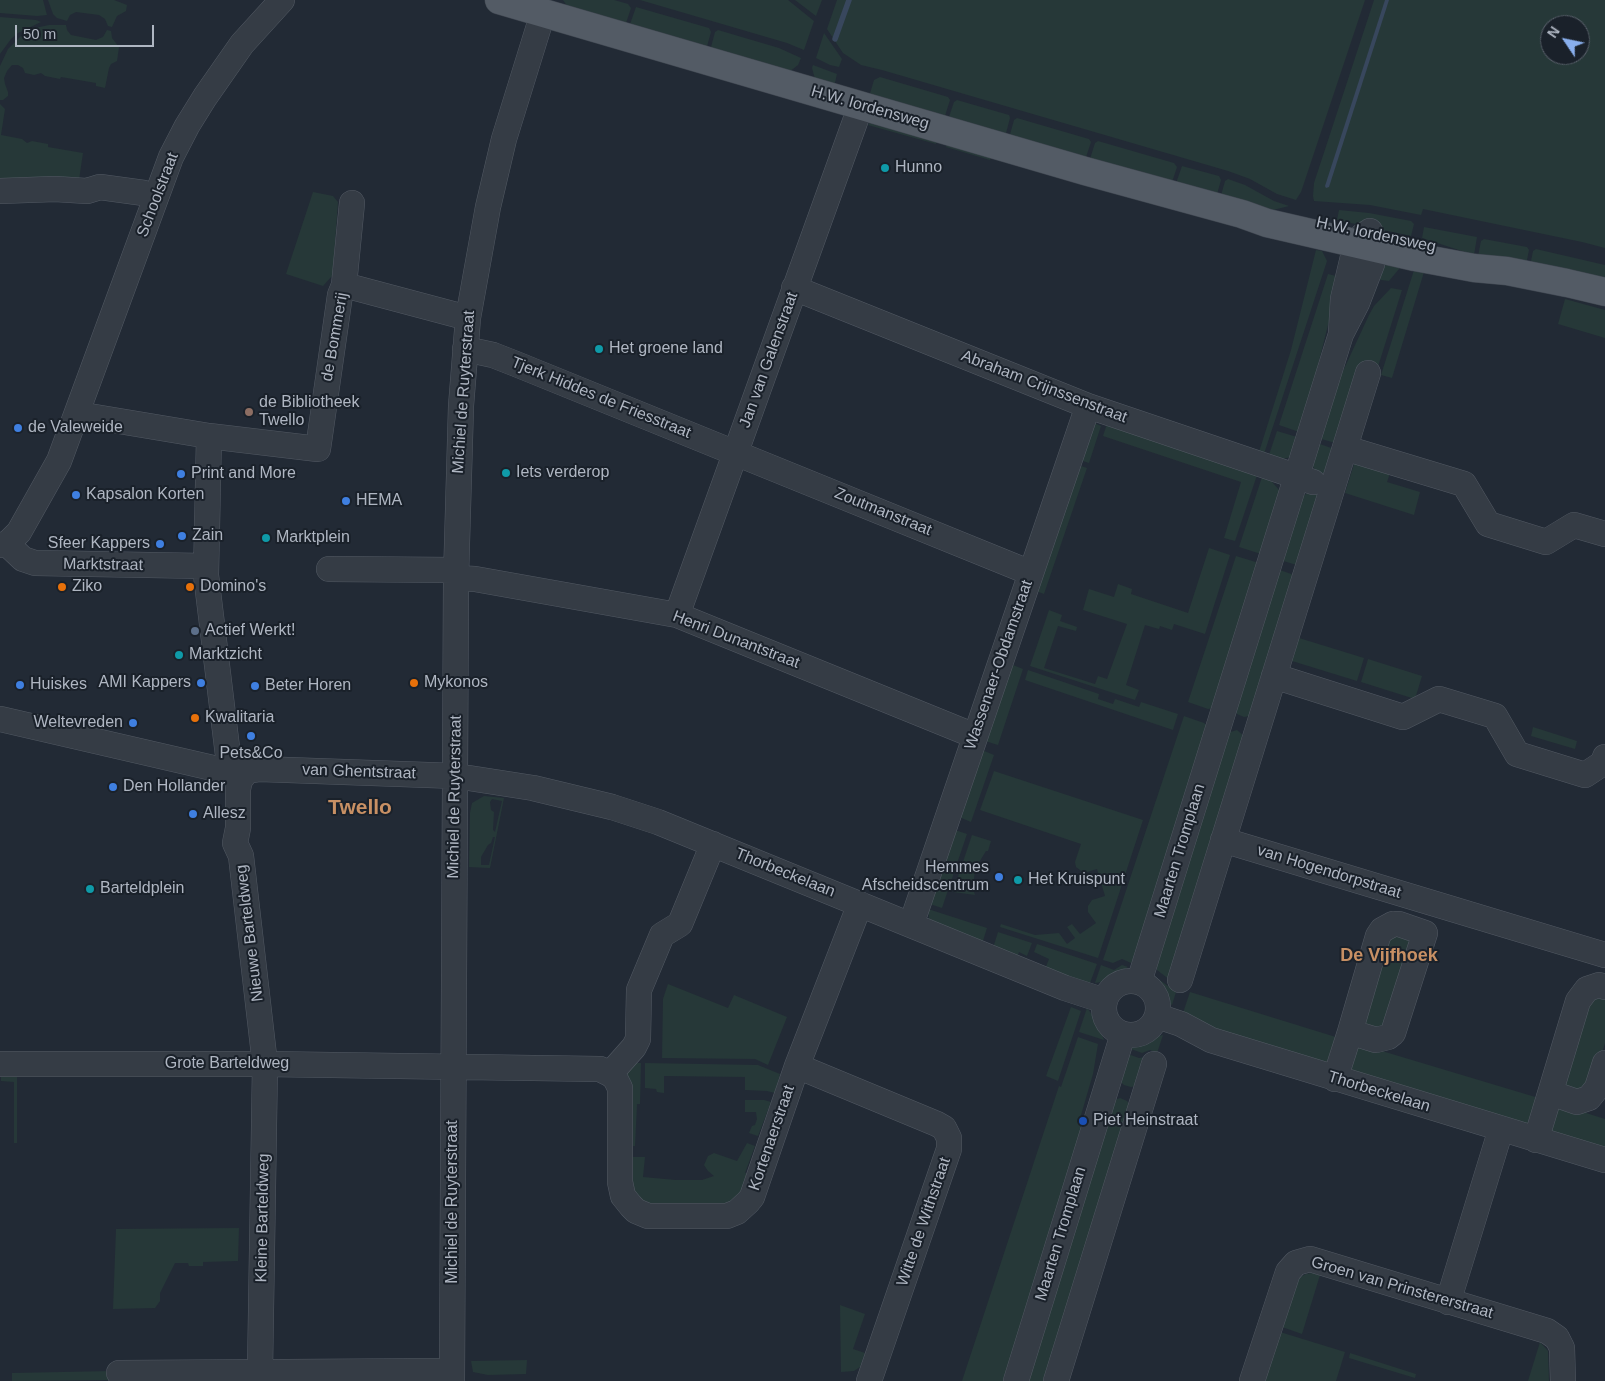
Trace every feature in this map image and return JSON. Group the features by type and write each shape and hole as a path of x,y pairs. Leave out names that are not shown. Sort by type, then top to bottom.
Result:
{"main road":[{"name":"H.W. Iordensweg","path":"499,0 1076,169 1242,214 1267,223 1368,241 1423,243 1507,271 1605,292"}],"street":[{"name":"Schoolstraat","path":"4,544 20,532 59,461 171,157 205,97 242,44 282,0"},
{"name":"Michiel de Ruyterstraat","path":"452,1376 456,574 458,454 465,349 468,318 481,241 495,175 504,139 543,13"},
{"name":"Jan van Galenstraat","path":"677,615 861,105"},
{"path":"0,192 55,189 88,190 100,187 144,193 156,197"},
{"name":"de Bommerij","path":"209,436 318,449 340,295 344,285 352,203"},
{"name":"Maarten Tromplaan","path":"1139,982 1341,334 1343,299 1368,241"},
{"name":"de Bommerij","path":"344,285 468,318"},
{"name":"Abraham Crijnssenstraat","path":"794,288 1088,406 1296,477"},
{"name":"Tjerk Hiddes de Friesstraat","path":"465,349 516,364 736,452"},
{"path":"1180,980 1368,373"},
{"name":"Wassenaer-Obdamstraat","path":"911,925 1088,406"},
{"path":"77,414 209,436 205,566 236,774"},
{"path":"1345,448 1464,484 1488,524 1546,542 1574,525 1605,534"},
{"name":"Zoutmanstraat","path":"736,452 1031,573"},
{"path":"1296,477 1332,488"},
{"name":"Marktstraat","path":"4,544 23,559 35,564 205,566"},
{"path":"328,569 456,574"},
{"name":"Henri Dunantstraat","path":"456,574 677,615 975,736"},
{"path":"1274,676 1404,717 1439,699 1495,716 1517,754 1584,775 1603,763 1605,757"},
{"name":"van Ghentstraat","path":"0,719 236,774 260,768 456,776"},
{"path":"1221,720 1257,730"},
{"name":"Nieuwe Barteldweg","path":"236,774 238,828 235,842 241,856 265,1064"},
{"name":"Thorbeckelaan","path":"456,776 517,785 591,801 636,814 1065,988 1104,1001"},
{"name":"van Hogendorpstraat","path":"1223,840 1605,955"},
{"path":"453,1066 594,1068 610,1074 634,1047 638,1039 638,990 662,935 680,924 713,844"},
{"name":"Kortenaerstraat","path":"610,1074 618,1083 621,1093 620,1182 627,1202 636,1211 648,1216 727,1216 737,1212 750,1200 797,1066 860,904"},
{"path":"1350,1032 1376,1040 1388,1037 1393,1033 1435,904"},
{"name":"van Hogendorpstraat","path":"1335,1079 1378,936 1387,926 1399,924 1425,933"},
{"path":"1139,982 1147,986 1152,992 1158,1008 1157,1016 1144,1032 1130,1036 1117,1032 1107,1022 1104,1015 1104,1001 1112,988 1118,984 1139,982"},
{"path":"1536,1140 1582,995 1593,986 1605,987"},
{"name":"Thorbeckelaan","path":"1157,1016 1180,1024 1211,1040 1605,1160"},
{"name":"Maarten Tromplaan","path":"1016,1381 1123,1034"},
{"path":"1550,1093 1577,1102 1589,1098 1597,1088 1605,1062"},
{"name":"Grote Barteldweg","path":"0,1064 453,1066"},
{"name":"Kleine Barteldweg","path":"260,1372 265,1064"},
{"path":"1056,1381 1154,1064"},
{"name":"Witte de Withstraat","path":"797,1066 937,1124 946,1131 949,1138 949,1148 869,1381"},
{"path":"1107,1087 1143,1099"},
{"path":"1448,1302 1501,1128"},
{"name":"Groen van Prinstererstraat","path":"1252,1381 1285,1279 1292,1267 1300,1261 1310,1259 1551,1333 1557,1338 1562,1348 1563,1381"},
{"path":"119,1373 201,1377 260,1372 320,1376 452,1376"}],"shaded area":[{"path":"0,0 43,0 47,15 0,13"},
{"path":"48,0 114,0 127,5 126,11 117,16 112,27 108,26 105,19 99,15 76,12 70,15 67,21 57,18 53,14"},
{"path":"563,0 614,0 628,4 631,8 625,26 568,7"},
{"path":"640,0 788,0 814,21 804,50 787,43"},
{"path":"795,0 822,0 816,16"},
{"path":"837,0 1365,0 1301,192 1296,200 1277,194 1250,179 1228,171 861,65 843,53 827,29"},
{"path":"1374,0 1605,0 1605,248 1423,209 1421,215 1370,205 1314,201 1314,183"},
{"path":"636,7 709,28 711,32 706,50 629,27"},
{"path":"0,17 41,22 18,33 0,54"},
{"path":"49,25 66,25 71,35 96,40 103,37 107,30 111,31 112,38 119,47 117,61 111,64 109,68 105,88 96,86 96,83 61,77 60,79 45,76 41,73 34,75 25,73 23,68 18,65 12,65 4,78 8,96 0,100 0,66 8,49 21,36 35,28"},
{"path":"718,30 779,48 801,58 798,65 789,72 710,51 715,32"},
{"path":"824,33 842,59 839,67 816,58"},
{"path":"813,65 837,74 834,87 815,79"},
{"path":"880,77 948,97 950,100 944,119 869,97 874,80"},
{"path":"957,100 1009,115 1010,118 1005,137 948,120 954,102"},
{"path":"0,104 5,109 1,135 22,139 27,143 32,141 48,144 48,147 83,153 79,180 0,179"},
{"path":"1017,118 1089,139 1091,142 1085,160 1009,138 1014,120"},
{"path":"871,122 937,139 936,144 868,125"},
{"path":"1098,141 1174,163 1177,167 1171,185 1089,162 1095,143"},
{"path":"948,142 992,154 990,160 946,147"},
{"path":"1182,166 1219,176 1221,180 1216,198 1175,186"},
{"path":"1228,179 1289,206 1273,210 1220,199 1225,181"},
{"path":"313,192 333,196 338,202 334,256 340,261 340,267 323,286 286,274"},
{"path":"1339,210 1369,213 1411,221 1414,224 1411,236 1337,220"},
{"path":"1424,227 1477,237 1474,255 1422,238"},
{"path":"1484,239 1527,247 1529,250 1526,265 1478,256 1481,241"},
{"path":"1536,249 1605,265 1605,283 1530,266 1533,251"},
{"path":"1316,250 1322,251 1327,261 1264,454 1259,452 1291,350"},
{"path":"1404,263 1389,281 1374,279 1387,264"},
{"path":"1414,270 1424,272 1392,378 1381,375"},
{"path":"1328,274 1340,277 1313,385 1299,432 1279,425"},
{"path":"1391,288 1402,290 1377,370 1339,444 1318,438 1337,384 1369,315 1374,306"},
{"path":"1565,299 1605,310 1605,338 1558,324"},
{"path":"1108,421 1258,472 1235,541 1224,538 1241,482 1103,436"},
{"path":"1092,422 1101,426 1089,463 1077,459"},
{"path":"1277,431 1297,437 1291,457 1270,462 1267,461"},
{"path":"1317,443 1337,450 1324,473 1317,473 1311,463"},
{"path":"1356,458 1391,470 1387,482 1420,492 1414,515 1345,493"},
{"path":"1075,464 1087,468 1044,594 1033,590"},
{"path":"1263,474 1280,491 1261,554 1239,547"},
{"path":"1311,491 1316,492 1318,498 1300,566 1280,560 1303,496"},
{"path":"1209,548 1230,555 1205,634 1174,624 1172,630 1160,626 1159,629 1145,625 1126,685 1139,690 1135,700 1030,666 1049,610 1062,615 1060,621 1077,627 1076,631 1058,626 1044,668 1095,684 1098,676 1107,679 1127,624 1083,610 1089,589 1114,597 1118,584 1132,589 1131,594 1188,613"},
{"path":"1236,556 1259,563 1213,708 1208,709 1188,702"},
{"path":"1277,569 1297,576 1250,716 1244,717 1237,714 1235,710"},
{"path":"1299,638 1364,658 1357,681 1292,661"},
{"path":"1368,659 1422,676 1415,699 1361,682"},
{"path":"1008,663 1023,669 998,745 985,741"},
{"path":"1028,670 1099,694 1098,699 1113,704 1115,699 1139,707 1141,702 1178,714 1173,730 1025,680"},
{"path":"1184,716 1208,726 1136,956 1131,963 1122,959 1113,963 1103,960"},
{"path":"1533,727 1577,741 1575,749 1531,736"},
{"path":"1237,730 1244,736 1170,980 1157,970 1157,962 1227,733"},
{"path":"982,750 994,755 971,822 959,817"},
{"path":"994,771 1143,820 1098,958 1000,927 1001,924 1035,935 1059,933 1067,944 1075,938 1067,927 1072,924 1080,934 1096,923 1088,912 1088,906 1092,900 1105,896 1097,869 1084,873 1076,867 1075,862 1081,844 980,810"},
{"path":"484,796 504,798 490,868 469,867 470,813 472,803","holes":["492,799 502,801 495,832 493,830 494,812 491,810 490,802","493,837 495,837 489,865 481,865 481,857"]},
{"path":"955,830 967,834 942,908 927,903"},
{"path":"972,835 991,841 988,851 986,851 975,869 973,889 975,895 953,892"},
{"path":"928,909 987,928 982,944 929,919"},
{"path":"998,932 1032,943 1027,956 1019,952 1017,958 993,948"},
{"path":"1390,935 1407,938 1410,944 1386,1026 1374,1031 1363,1023"},
{"path":"1037,944 1097,964 1090,983 1045,969 1049,959 1034,952"},
{"path":"1101,965 1114,970 1122,965 1128,967 1108,981 1095,983"},
{"path":"1157,978 1168,986 1177,989 1172,1005 1163,996"},
{"path":"668,984 728,1008 734,995 787,1017 768,1065 755,1059 662,1058 663,999"},
{"path":"1190,992 1339,1038 1333,1059 1325,1065 1216,1031 1183,1013"},
{"path":"1605,996 1605,1043 1594,1080 1583,1091 1566,1086 1564,1080 1590,999"},
{"path":"1071,1007 1081,1011 1058,1081 1046,1076"},
{"path":"1087,1008 1097,1021 1104,1040 1079,1032"},
{"path":"1163,1035 1157,1053 1150,1050 1142,1053 1131,1049 1149,1039"},
{"path":"1078,1037 1098,1044 1093,1074 1079,1122 1084,1124 1005,1381 962,1381 1059,1086 1061,1087"},
{"path":"1362,1045 1542,1099 1529,1127 1351,1073 1350,1053"},
{"path":"1128,1054 1139,1058 1146,1057 1136,1086 1131,1087 1124,1085 1120,1081"},
{"path":"628,1063 641,1063 640,1104 637,1104 635,1146 632,1146 622,1069"},
{"path":"645,1063 758,1065 780,1074 775,1093 745,1090 745,1077 664,1076 664,1093 657,1092 656,1089 645,1088"},
{"path":"1,1072 17,1075 17,1143 14,1143 14,1082 1,1081"},
{"path":"1120,1098 1127,1101 1130,1105 1048,1381 1026,1381 1115,1100"},
{"path":"745,1100 771,1102 758,1136 749,1133 757,1119 756,1112 745,1112"},
{"path":"1564,1106 1605,1119 1605,1150 1551,1132 1555,1108"},
{"path":"747,1143 755,1146 745,1173 752,1176 733,1207 655,1209 636,1201 629,1159 632,1157 645,1157 643,1177 702,1180 714,1176 704,1165 708,1156 714,1153 737,1161"},
{"path":"239,1228 238,1261 203,1262 203,1266 175,1263 160,1293 160,1301 155,1308 113,1309 116,1229"},
{"path":"1306,1274 1320,1275 1302,1334 1282,1327 1295,1283"},
{"path":"840,1305 865,1314 853,1349 865,1353 860,1367 854,1371 841,1372"},
{"path":"1280,1332 1345,1352 1336,1381 1265,1381"},
{"path":"1540,1342 1548,1351 1549,1381 1528,1381"},
{"path":"1350,1353 1416,1374 1415,1378 1349,1358"},
{"path":"527,1360 526,1374 488,1375 473,1372 471,1361"},
{"path":"112,1371 112,1380 12,1381 12,1373"}],"water":[{"path":"1385,0 1389,0 1329,187 1326,188 1325,186"}],"waterway":[{"path":"835,39 849,0"}],"place":[{"name":"Hunno","path":"885,168"},
{"name":"Het groene land","path":"599,349"},
{"name":"de Bibliotheek Twello","path":"249,412"},
{"name":"de Valeweide","path":"18,428"},
{"name":"Iets verderop","path":"506,473"},
{"name":"Print and More","path":"181,474"},
{"name":"Kapsalon Korten","path":"76,495"},
{"name":"HEMA","path":"346,501"},
{"name":"Zain","path":"182,536"},
{"name":"Marktplein","path":"266,538"},
{"name":"Sfeer Kappers","path":"160,544"},
{"name":"Ziko","path":"62,587"},
{"name":"Domino's","path":"190,587"},
{"name":"Actief Werkt!","path":"195,631"},
{"name":"Marktzicht","path":"179,655"},
{"name":"AMI Kappers","path":"201,683"},
{"name":"Mykonos","path":"414,683"},
{"name":"Huiskes","path":"20,685"},
{"name":"Beter Horen","path":"255,686"},
{"name":"Kwalitaria","path":"195,718"},
{"name":"Weltevreden","path":"133,723"},
{"name":"Pets&Co","path":"251,736"},
{"name":"Den Hollander","path":"113,787"},
{"name":"Allesz","path":"193,814"},
{"name":"Hemmes Afscheidscentrum","path":"999,877"},
{"name":"Het Kruispunt","path":"1018,880"},
{"name":"Barteldplein","path":"90,889"},
{"name":"Piet Heinstraat","path":"1083,1121"}],"district":[{"name":"Twello","path":"360,808"},
{"name":"De Vijfhoek","path":"1389,956"}]}
